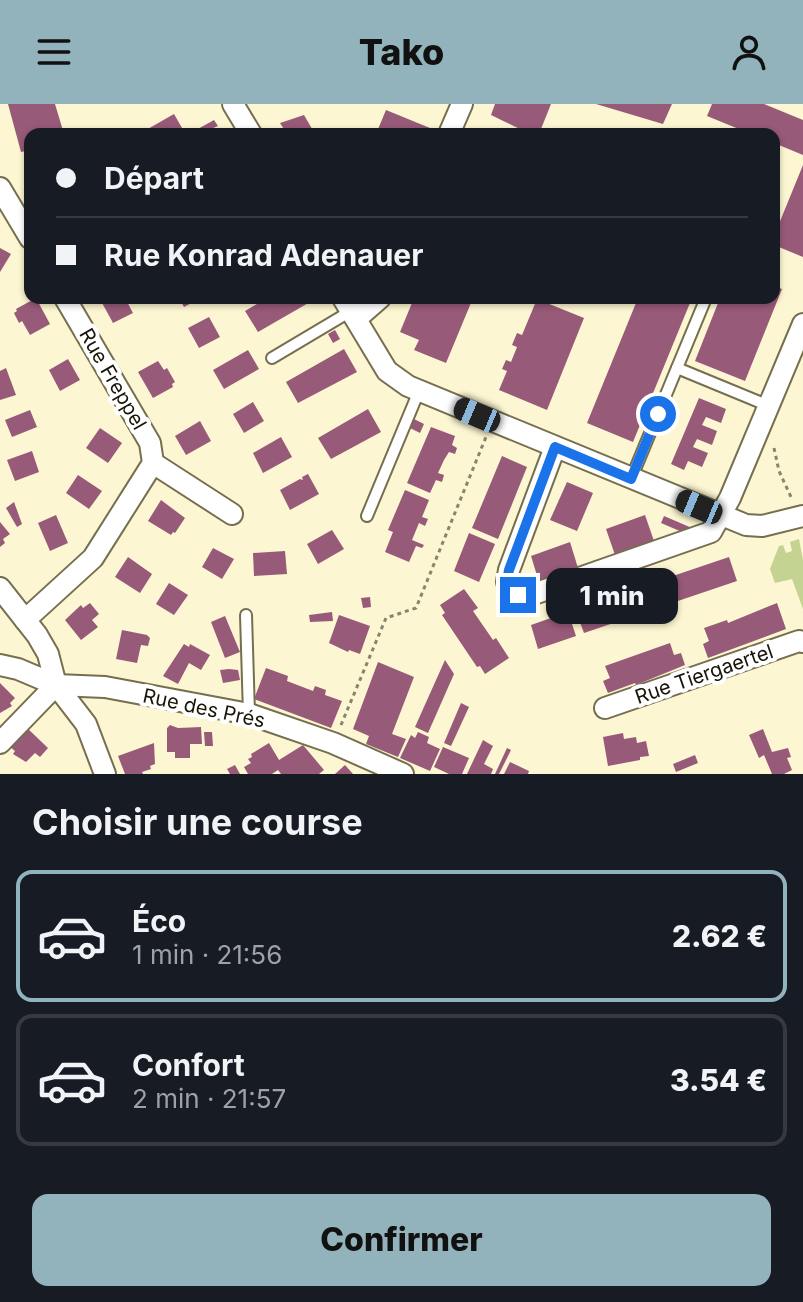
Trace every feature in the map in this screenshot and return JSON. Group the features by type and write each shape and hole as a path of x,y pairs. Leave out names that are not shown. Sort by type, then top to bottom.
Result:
{"street":[{"path":"233,104 247,128"},
{"path":"452,128 462,104"},
{"path":"0,188 24,228"},
{"name":"Rue Freppel","path":"69,304 150,443 153,463"},
{"path":"350,309 387,371 419,391 746,525 762,526 801,517"},
{"path":"555,447 509,570 507,582 518,595 528,596 711,532 721,516 803,324"},
{"path":"25,620 93,558 153,463 232,514"},
{"path":"0,588 48,654 56,685 86,724 105,774"},
{"name":"Rue Tiergaertel","path":"605,708 803,642"},
{"name":"Rue des Prés","path":"0,665 56,685 105,687 249,714 333,743 403,774"},
{"path":"0,743 56,685"}],"lane":[{"path":"631,479 704,304"},
{"path":"272,358 350,309"},
{"path":"677,368 769,406"},
{"path":"367,516 419,391"},
{"path":"246,615 249,714"}],"path":[{"path":"333,743 386,618 416,608 492,421"},
{"path":"756,436 773,444 779,471 801,517"}],"green space":[{"path":"799,539 803,560 803,609 792,579 775,583 770,569 779,546 783,545 786,553 792,551 790,542"}],"building":[{"path":"8,104 55,104 62,128 24,128 24,151 21,152"},
{"path":"495,104 551,104 541,128 518,128 491,115"},
{"path":"596,104 672,104 663,124"},
{"path":"712,104 764,104 803,120 803,155 780,145 780,128 736,128 707,116"},
{"path":"386,110 430,128 378,128"},
{"path":"174,114 182,128 150,128"},
{"path":"304,115 312,128 283,128 280,123"},
{"path":"214,120 218,126 213,128 200,128"},
{"path":"803,165 803,257 780,247 780,221"},
{"path":"0,248 11,254 0,272"},
{"path":"25,304 39,304 50,324 30,335 22,321 19,323 14,313"},
{"path":"103,304 128,304 133,313 113,323"},
{"path":"257,304 307,304 258,332 245,311"},
{"path":"412,304 471,304 446,363 414,350 419,340 400,332"},
{"path":"535,304 549,304 584,318 547,410 499,390 507,371 502,369 506,360 511,362 517,347 512,345 517,333 522,335"},
{"path":"636,304 690,304 633,442 587,423"},
{"path":"718,304 776,304 745,381 695,361"},
{"path":"209,317 220,337 199,348 188,328"},
{"path":"335,330 340,339 333,343 328,334"},
{"path":"344,349 357,372 298,403 286,382"},
{"path":"248,350 259,369 224,389 213,370"},
{"path":"68,359 80,380 60,391 49,370"},
{"path":"158,361 164,370 167,368 175,382 173,387 153,398 138,372"},
{"path":"6,368 16,395 0,400 0,371"},
{"path":"699,398 726,409 721,423 706,417 702,425 717,431 712,445 697,439 693,447 708,453 702,467 688,461 684,470 671,464"},
{"path":"253,402 264,421 244,433 233,414"},
{"path":"368,409 381,432 331,459 318,438"},
{"path":"30,410 37,427 12,437 5,420"},
{"path":"414,419 424,424 420,433 410,428"},
{"path":"200,421 211,441 186,455 175,436"},
{"path":"431,427 455,436 452,445 457,448 455,454 449,452 444,460 438,473 444,475 442,482 436,480 430,493 407,483"},
{"path":"100,428 122,443 108,463 86,448"},
{"path":"281,437 292,457 263,473 253,453"},
{"path":"32,451 39,472 15,481 7,460"},
{"path":"502,456 527,467 498,539 472,528"},
{"path":"308,474 319,494 290,510 280,490 303,480 302,477"},
{"path":"78,475 102,491 89,509 66,493"},
{"path":"567,482 593,493 577,531 550,520"},
{"path":"405,490 429,500 422,517 428,519 425,526 419,523 412,540 424,545 422,548 416,546 409,562 385,552 393,532 388,530"},
{"path":"161,500 185,518 171,535 148,521"},
{"path":"14,502 22,524 17,527 6,508"},
{"path":"56,515 68,543 50,551 38,523"},
{"path":"645,515 654,541 615,555 606,529"},
{"path":"664,516 692,528 689,535 661,523"},
{"path":"0,522 10,534 3,539 5,543 0,547"},
{"path":"332,530 344,549 318,564 307,544"},
{"path":"469,533 495,544 479,582 454,571"},
{"path":"570,542 578,568 539,582 531,556"},
{"path":"213,548 234,559 222,579 202,567"},
{"path":"285,551 287,574 254,576 253,553"},
{"path":"128,557 152,574 140,593 115,577"},
{"path":"729,557 737,581 666,605 658,581"},
{"path":"169,583 188,595 174,615 156,604"},
{"path":"647,585 655,609 584,633 575,609"},
{"path":"464,589 478,608 473,611 509,658 485,674 442,615 445,613 440,605"},
{"path":"370,597 371,607 363,608 361,598"},
{"path":"90,603 99,614 92,620 98,627 81,640 65,620 81,605 83,608"},
{"path":"777,603 786,629 708,658 703,644 709,641 704,628 727,620 728,623"},
{"path":"332,612 333,621 310,622 309,615"},
{"path":"568,612 576,636 538,649 531,625"},
{"path":"339,615 370,626 360,654 329,643"},
{"path":"225,616 240,652 225,658 211,622"},
{"path":"122,630 150,638 148,646 141,645 137,663 116,659"},
{"path":"670,643 674,655 681,653 685,665 608,693 603,681 610,678 605,666"},
{"path":"184,644 210,655 201,670 189,663 178,684 163,676"},
{"path":"445,660 454,674 428,733 415,727"},
{"path":"378,662 414,677 392,734 406,739 398,757 366,744 369,736 353,729"},
{"path":"266,668 288,676 287,681 313,691 315,686 326,690 325,695 342,701 331,728 254,699"},
{"path":"220,670 238,670 240,680 223,683"},
{"path":"0,683 15,698 10,703 12,706 0,713"},
{"path":"461,703 469,707 451,746 444,743"},
{"path":"170,725 178,728 201,727 202,744 190,744 190,758 175,758 175,752 167,752 167,728"},
{"path":"26,727 48,748 40,757 35,753 26,762 13,754 15,751 9,746"},
{"path":"763,729 772,752 788,748 791,757 787,758 792,770 772,774 764,755 759,758 749,735"},
{"path":"204,732 212,732 213,746 205,746"},
{"path":"418,732 429,737 427,743 440,749 430,771 400,758 411,735 415,738"},
{"path":"623,733 624,739 636,737 637,743 646,741 649,756 608,766 603,737"},
{"path":"483,740 493,746 484,764 493,769 491,774 467,774"},
{"path":"154,743 155,764 150,766 151,769 143,774 125,774 118,756"},
{"path":"269,743 279,760 303,745 324,770 319,774 281,774 278,770 272,774 248,774 244,767 251,763 248,759 252,757 251,754"},
{"path":"443,747 469,758 462,774 449,774 434,767"},
{"path":"507,748 511,750 499,774 495,774"},
{"path":"695,755 698,763 676,772 673,764"},
{"path":"510,762 529,771 528,774 504,774"},
{"path":"235,765 240,774 230,774 227,769"},
{"path":"345,765 353,774 335,774"}],"route":[{"path":"518,595 507,582 509,570 555,447 631,479 658,414"}]}
